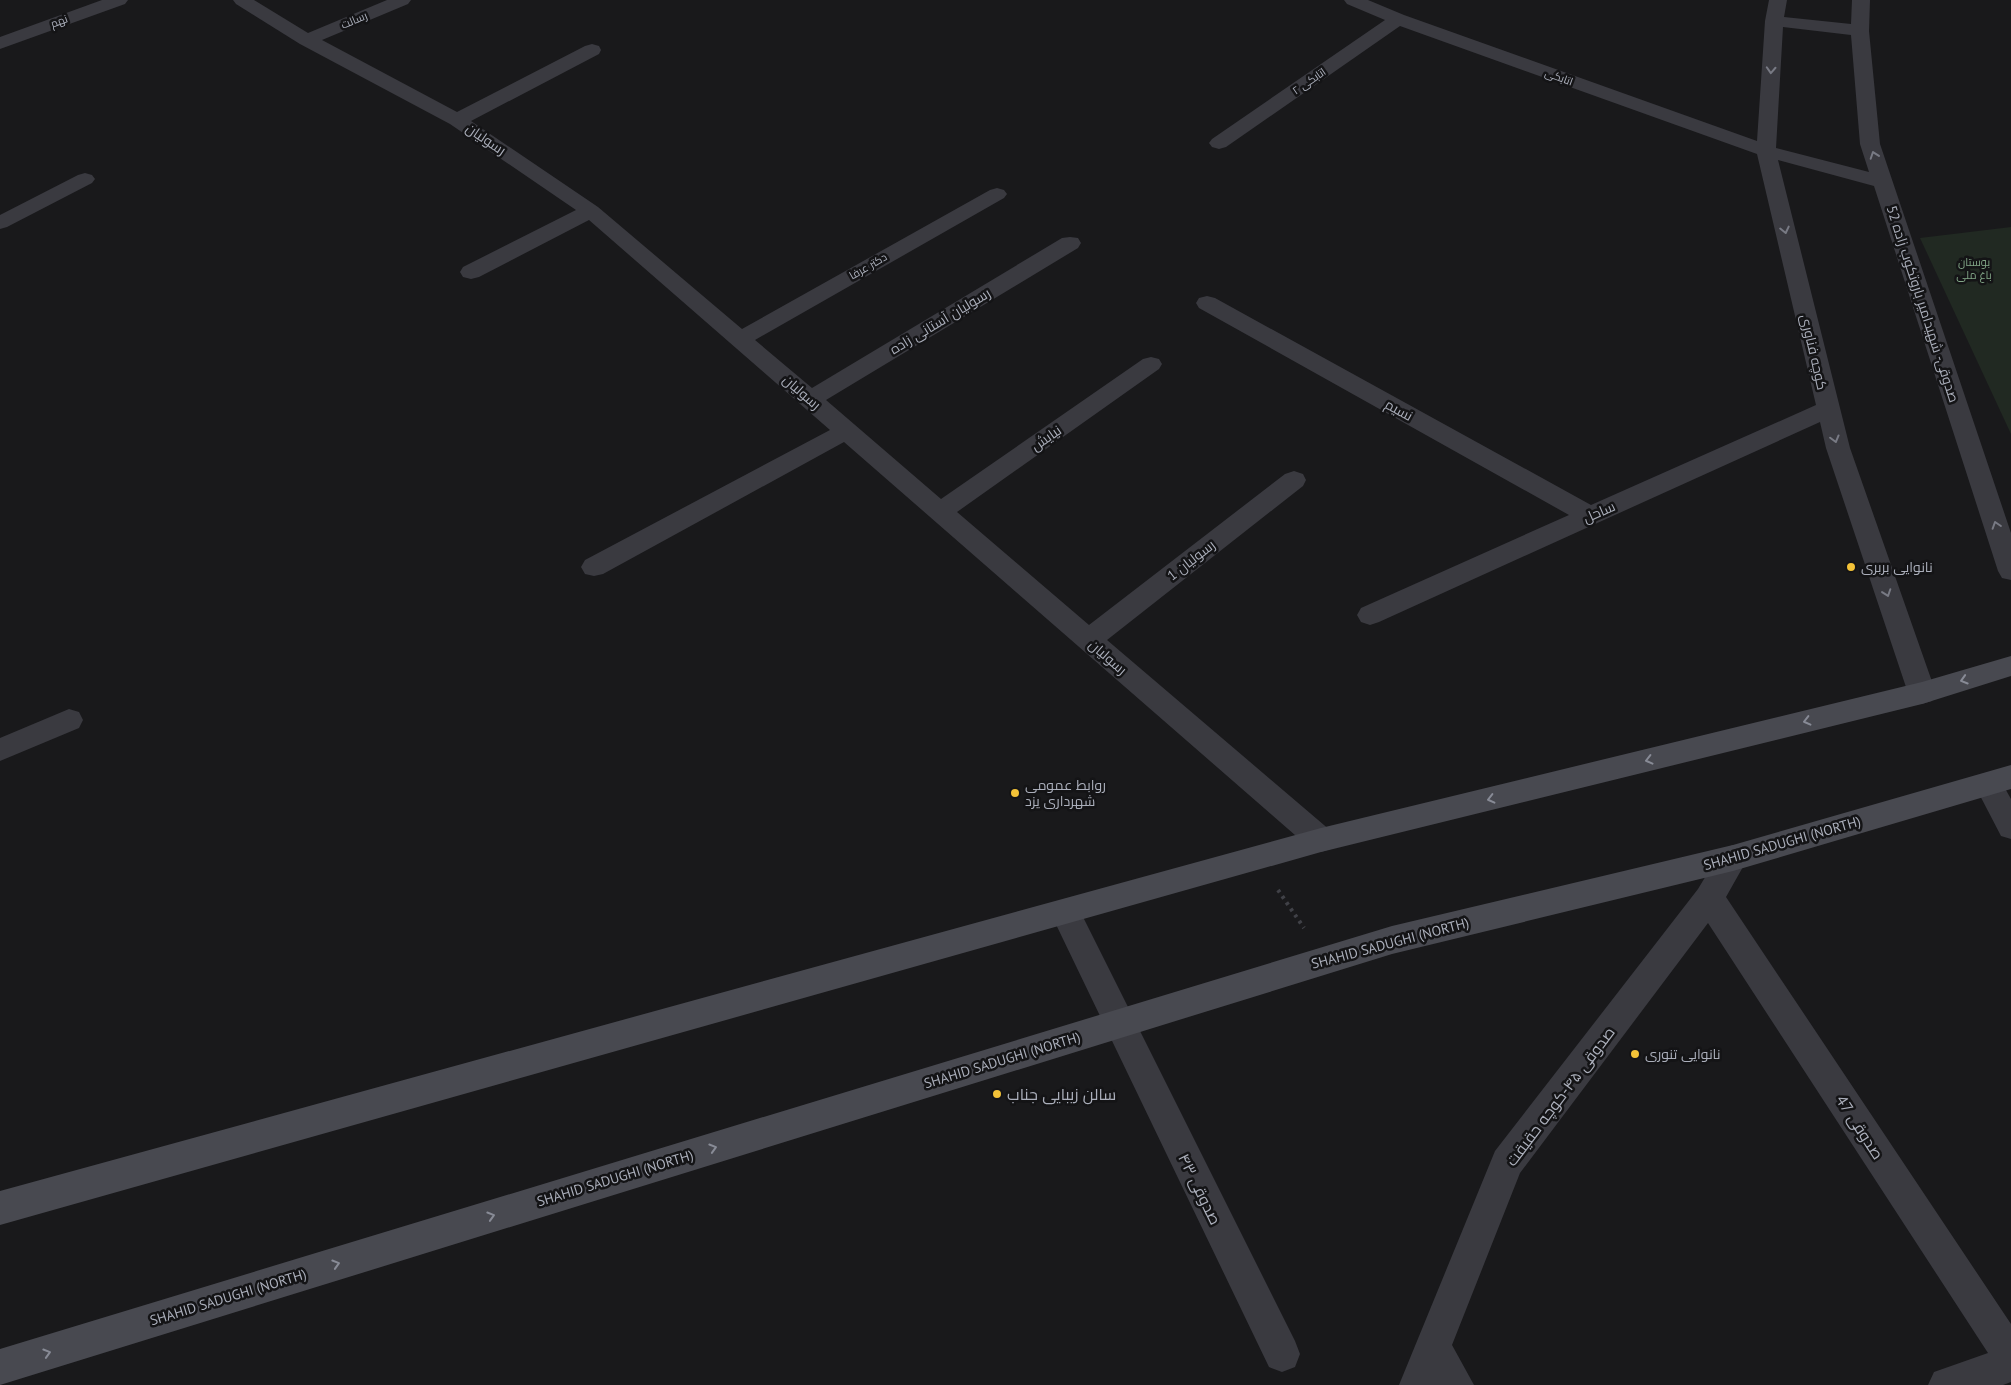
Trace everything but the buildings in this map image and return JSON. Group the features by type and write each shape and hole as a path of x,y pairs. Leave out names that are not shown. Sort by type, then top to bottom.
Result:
{"main road":[{"path":"0,1208 1321,840 1922,693 2011,666"},
{"name":"SHAHID SADUGHI (NORTH)","path":"0,1367 1392,940 1733,858 1999,781"}],"street":[{"name":"نهم","path":"0,43 118,0"},
{"name":"رسولیان","path":"242,0 307,40 457,120 591,211 1321,840"},
{"name":"رسالت","path":"307,40 402,0"},
{"name":"اتابکی","path":"1353,0 1398,19 1766,152 1883,182"},
{"name":"52 صدوقی- شهیدامیر باروتکوب زاده","path":"1861,0 1860,31 1870,144 2011,572"},
{"path":"1776,11 1860,31"},
{"name":"کوچه فناوری","path":"1776,11 1766,152 1838,448 1922,693"},
{"name":"اتابکی ۲","path":"1219,143 1398,19"},
{"path":"457,120 592,50"},
{"path":"0,223 85,179"},
{"name":"دکتر عرفا","path":"740,339 997,194"},
{"path":"471,272 591,211"},
{"name":"رسولیان آستانی زاده","path":"811,399 1070,243"},
{"name":"نسیم","path":"1207,303 1591,516"},
{"name":"نیایش","path":"940,512 1151,364"},
{"name":"ساحل","path":"1370,615 1827,409"},
{"path":"594,567 846,430"},
{"name":"رسولیان 1","path":"1088,640 1294,480"},
{"path":"0,750 69,720"},
{"path":"1999,781 2011,828"},
{"name":"صدوقی ۴۵-کوچه حقیقت","path":"1418,1385 1507,1163 1709,898 1733,858"},
{"name":"صدوقی 47","path":"1709,898 2011,1356"},
{"name":"صدوقی ۴۳","path":"1065,912 1118,1024 1282,1354"},
{"path":"1434,1348 1455,1385"},
{"path":"1947,1385 2011,1364"}],"path":[{"path":"1257,858 1325,960"}],"green space":[{"name":"بوستان باغ ملی","path":"2011,227 2011,434 1920,238"}],"place":[{"name":"نانوایی بربری","path":"1851,567"},
{"name":"روابط عمومی شهرداری یزد","path":"1015,793"},
{"name":"نانوایی تنوری","path":"1635,1054"},
{"name":"سالن زیبایی جناب","path":"997,1094"}]}
